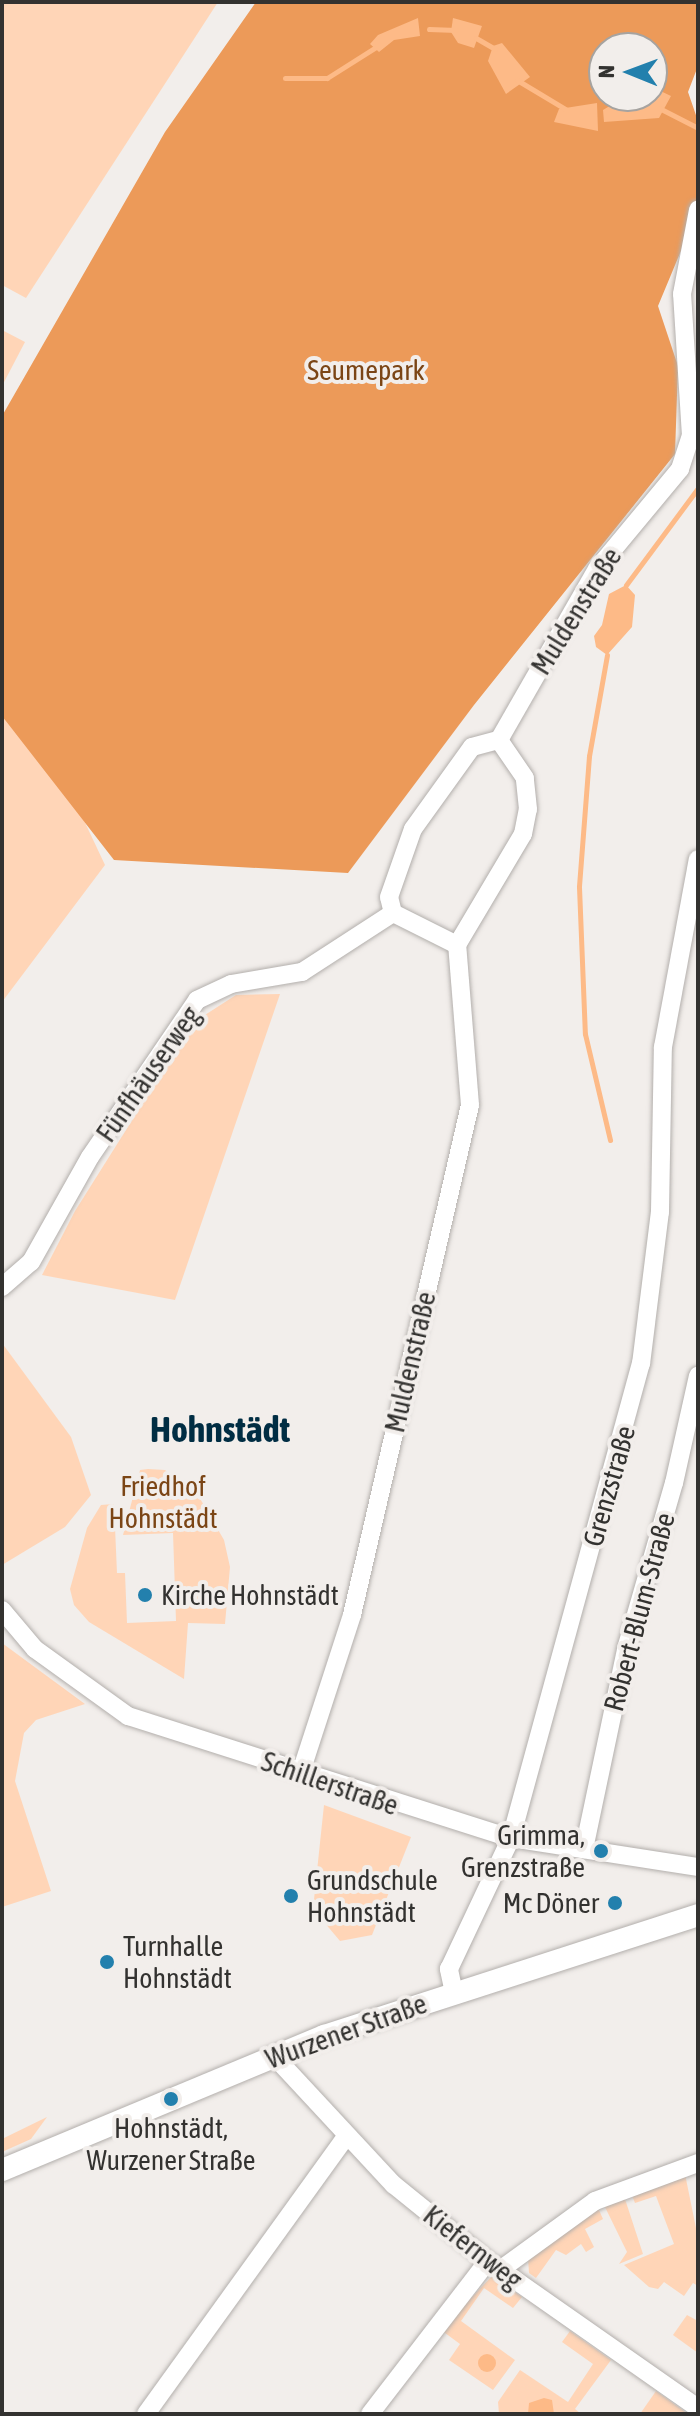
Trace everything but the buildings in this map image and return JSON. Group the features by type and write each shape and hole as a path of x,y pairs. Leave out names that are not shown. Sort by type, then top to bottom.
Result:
{"main road":[{"name":"Wurzener Straße","path":"2,2170 274,2056 454,1993 698,1915"}],"street":[{"name":"Muldenstraße","path":"499,740 597,569 680,469 691,436 682,294 698,210"},
{"path":"499,740 525,778 528,809 523,834 457,945 393,913 389,897 413,829 472,747 499,740"},
{"name":"Grenzstraße","path":"454,1993 449,1969 453,1954 488,1893 511,1838 641,1364 660,1212 660,1080 698,859"},
{"name":"Fünfhäuserweg","path":"2,1287 31,1262 90,1157 197,1000 224,986 302,972 393,913"},
{"name":"Muldenstraße","path":"301,1772 352,1615 470,1105 457,945"},
{"path":"679,957 698,964"},
{"name":"Robert-Blum-Straße","path":"584,1849 626,1649 674,1483 698,1376"},
{"name":"Schillerstraße","path":"2,1610 35,1649 110,1706 301,1772 511,1838 698,1867"},
{"name":"Kiefernweg","path":"274,2056 346,2137 394,2185 494,2266 698,2408"},
{"path":"146,2414 346,2137"},
{"path":"370,2414 494,2266 595,2201 698,2163"}],"green space":[{"path":"2,2 218,2 26,298 2,285"},
{"name":"Seumepark","path":"256,2 698,2 698,66 688,92 698,121 698,210 658,306 678,366 675,454 474,705 348,873 114,860 2,716 2,416 165,132"},
{"path":"2,330 25,342 2,386"},
{"path":"2,544 72,795 105,865 2,1002"},
{"path":"280,994 175,1300 42,1275 75,1211 194,1022 236,995"},
{"path":"2,1343 71,1437 91,1495 65,1527 2,1565"},
{"name":"Friedhof Hohnstädt","path":"140,1470 165,1470 198,1495 224,1540 230,1567 225,1624 188,1623 184,1679 89,1622 74,1605 70,1589 87,1528 101,1505 114,1504 117,1573 125,1573 127,1623 176,1621 173,1533 123,1535"},
{"path":"2,1643 85,1704 36,1720 24,1733 15,1781 51,1891 2,1907"},
{"path":"324,1805 411,1837 372,1935 340,1941 313,1909"},
{"path":"47,2117 31,2139 2,2152 2,2139"},
{"path":"685,2174 698,2238 698,2286 693,2283 684,2296 664,2282 658,2289 649,2287 624,2265 674,2244 656,2196 635,2203 631,2193"},
{"path":"624,2196 643,2254 619,2264 627,2252 604,2205"},
{"path":"598,2208 603,2219 585,2229 594,2247 586,2252 581,2244 566,2255 556,2250 536,2278 529,2273 528,2258"},
{"path":"492,2276 522,2297 513,2308 484,2288 461,2321 515,2360 493,2390 449,2360 460,2344 441,2330"},
{"path":"687,2315 698,2321 698,2353 673,2335"},
{"path":"570,2331 611,2360 575,2409 581,2414 499,2414 498,2402 520,2370 568,2402 593,2364 562,2342"},
{"path":"656,2391 688,2414 640,2414"}],"shaded area":[{"path":"418,18 420,36 394,40 379,52 370,44 378,35"},
{"path":"453,18 482,26 474,48 458,43 451,32"},
{"path":"502,43 530,77 506,94 488,61 493,46"},
{"path":"588,104 588,112 597,112 598,131 554,122 559,109"},
{"path":"603,112 662,112 659,118 604,122"},
{"path":"626,585 635,595 632,627 607,655 596,647 594,636 602,625 609,594"},
{"path":"487,2354 496,2363 487,2372 478,2363"},
{"path":"544,2398 552,2400 554,2414 528,2414 529,2403"}],"waterway":[{"path":"429,29 456,30"},
{"path":"476,38 495,49"},
{"path":"285,78 327,78 379,45"},
{"path":"517,80 567,110"},
{"path":"667,112 698,128"},
{"path":"626,585 698,488"},
{"path":"607,655 589,756 579,887 585,1034 610,1140"}],"place":[{"name":"Kirche Hohnstädt","path":"145,1595"},
{"name":"Grimma, Grenzstraße","path":"601,1851"},
{"name":"Grundschule Hohnstädt","path":"291,1896"},
{"name":"Mc Döner","path":"615,1903"},
{"name":"Turnhalle Hohnstädt","path":"107,1962"},
{"name":"Hohnstädt, Wurzener Straße","path":"171,2099"}],"district":[{"name":"Hohnstädt","path":"220,1430"}]}
